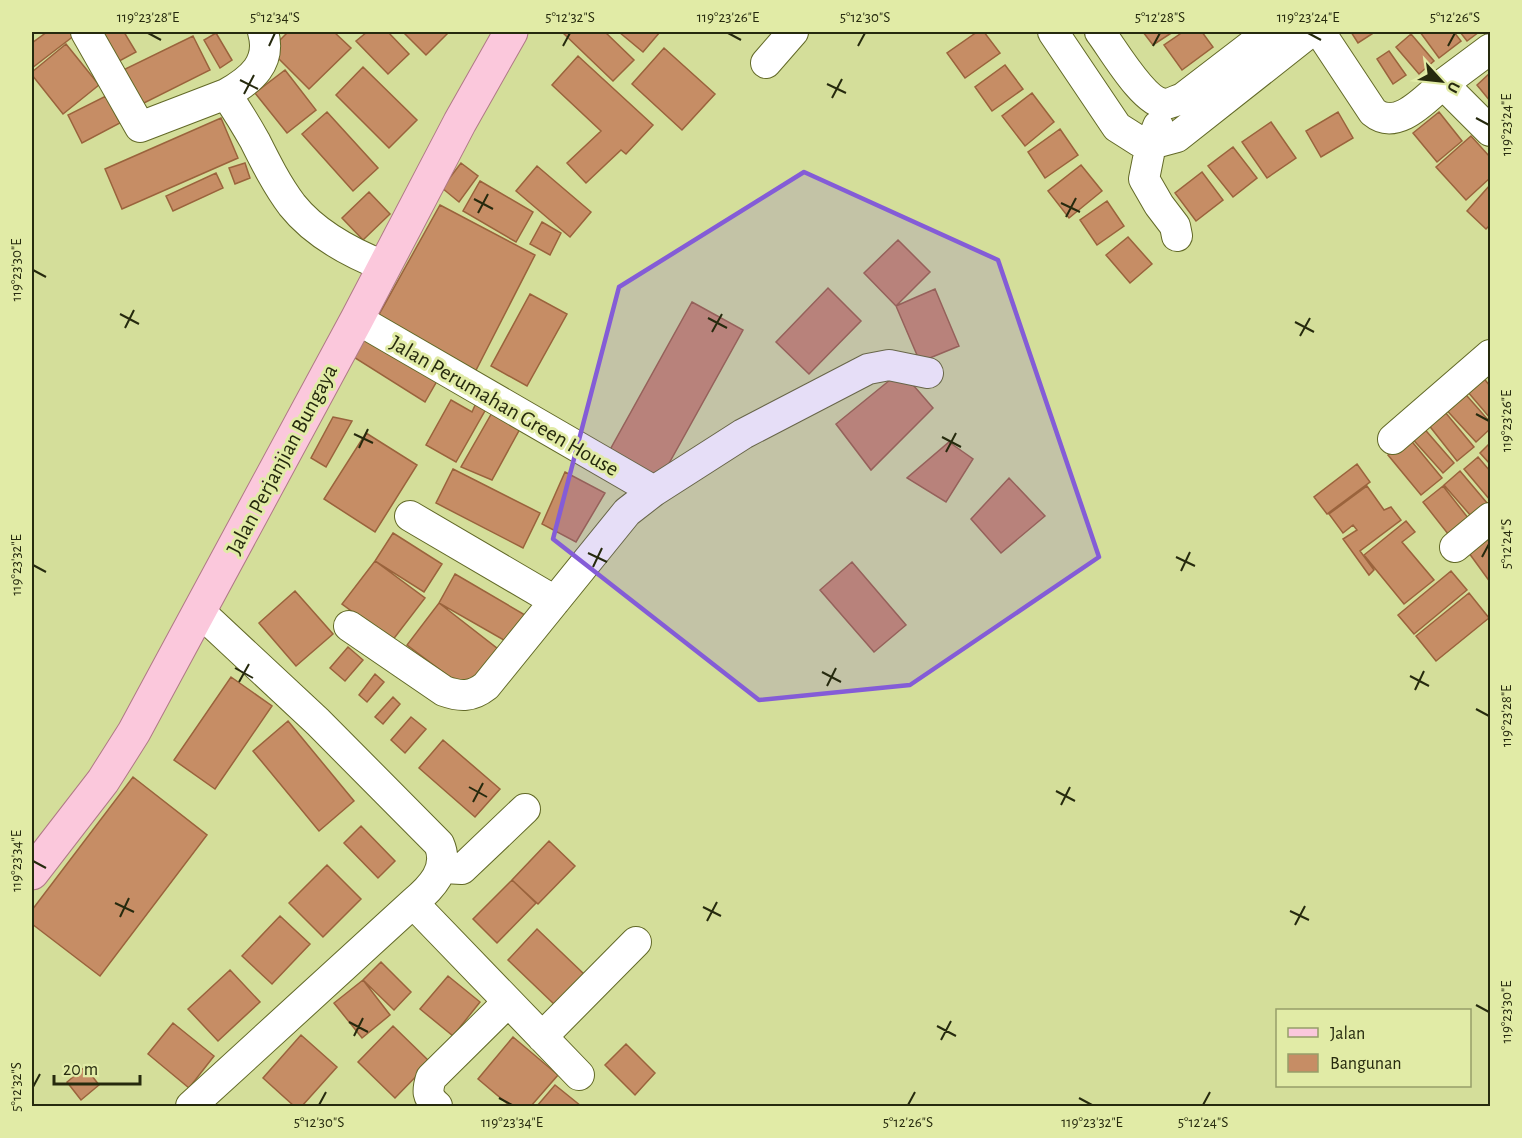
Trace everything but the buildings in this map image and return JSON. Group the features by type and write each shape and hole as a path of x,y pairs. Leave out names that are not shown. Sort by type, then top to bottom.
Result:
{"main road":[{"name":"Jalan Perjanjian Bungaya","path":"32,873 103,781 134,732 357,319 460,122 511,32"}],"street":[{"path":"86,32 140,127 226,94 248,81 263,61 266,40 263,32"},
{"path":"766,63 793,32"},
{"path":"1053,32 1117,127 1139,141 1151,144 1177,137 1310,32"},
{"path":"1100,32 1146,93 1158,102 1166,104 1183,98 1269,32"},
{"path":"1320,32 1373,112 1379,117 1392,120 1409,112 1491,49"},
{"path":"1443,84 1491,131"},
{"path":"226,94 272,176 293,207 335,242 360,257 384,266"},
{"path":"1166,104 1151,144 1144,179 1175,226 1177,236"},
{"name":"Jalan Perumahan Green House","path":"357,319 654,491"},
{"path":"1393,439 1491,355"},
{"path":"349,626 444,691 469,696 477,693 486,686 627,512 654,491 743,434 868,369 889,365 928,373"},
{"path":"410,516 555,601"},
{"path":"1455,547 1491,518"},
{"path":"191,1107 428,890 442,868 443,852 429,831 318,722 199,611"},
{"path":"442,868 462,869 525,809"},
{"path":"413,903 579,1075"},
{"path":"542,1037 636,942"},
{"path":"436,1107 429,1099 427,1090 431,1078 508,1002"}],"highlighted area":[{"path":"804,172 998,260 1099,557 910,685 759,700 553,539 619,287"}]}
